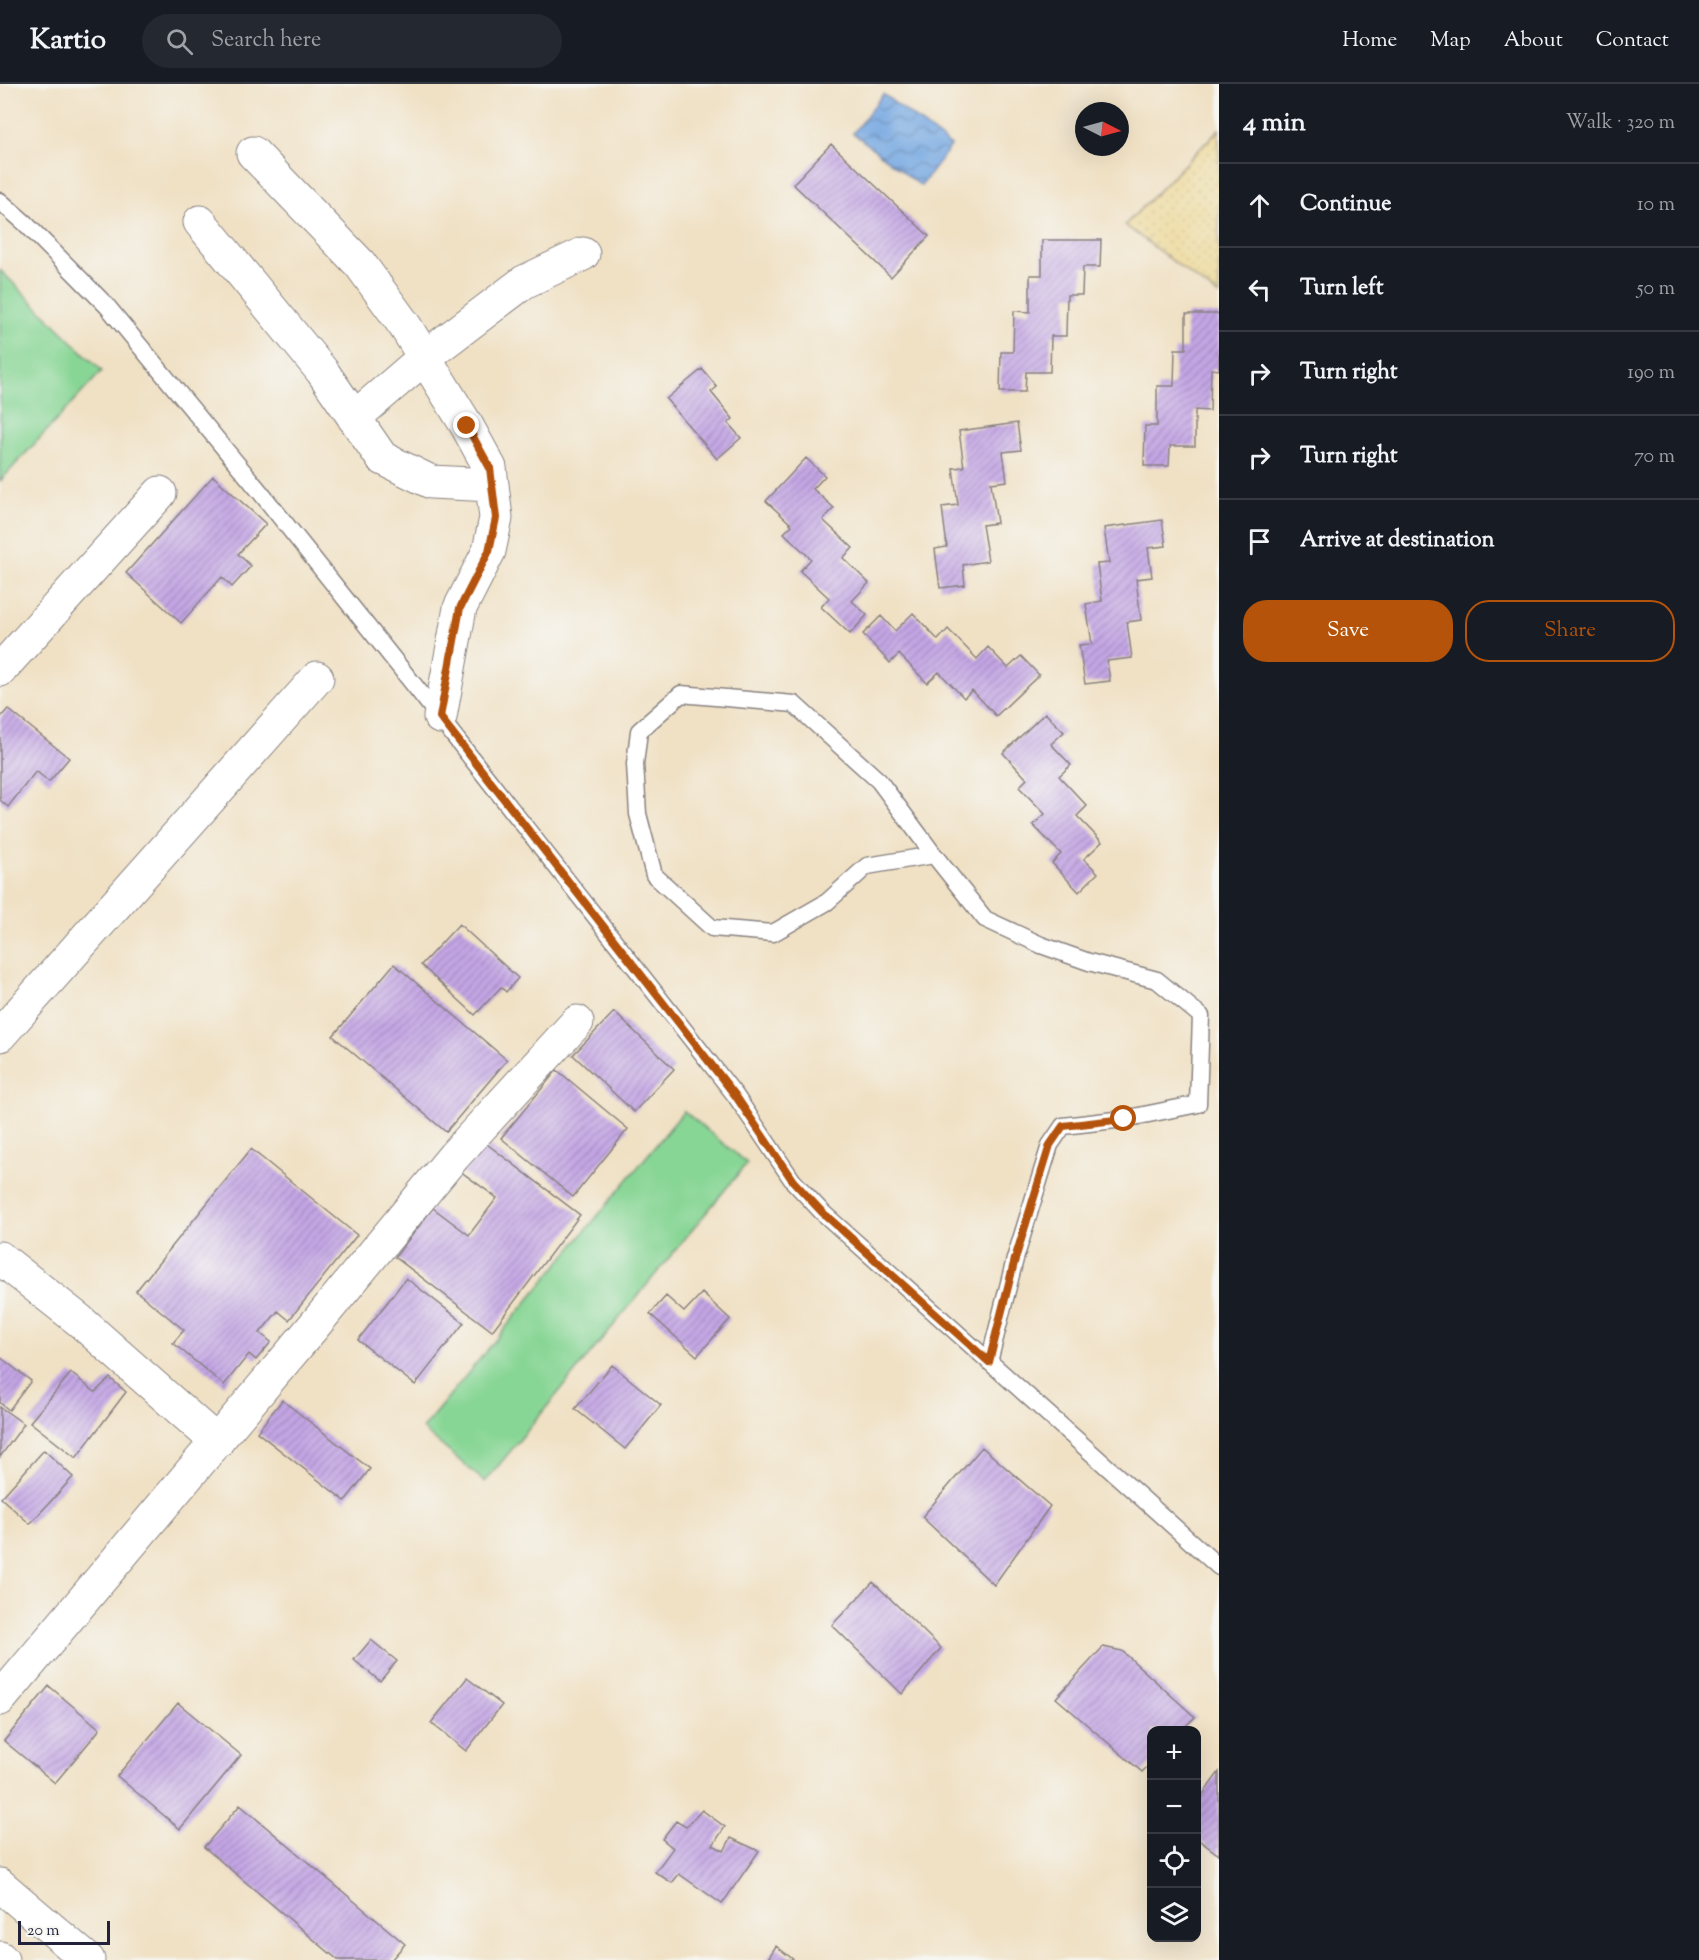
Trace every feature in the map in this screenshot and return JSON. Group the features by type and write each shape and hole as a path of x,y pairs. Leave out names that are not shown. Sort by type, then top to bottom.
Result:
{"street":[{"path":"253,153 360,264 425,357 490,468 496,518 489,551 460,608 440,717"},
{"path":"200,222 322,371 382,458 431,482 492,485"},
{"path":"354,418 425,357 524,282 583,255"},
{"path":"0,670 160,493"},
{"path":"0,1035 317,678"},
{"path":"0,1699 217,1443 454,1156 577,1022"},
{"path":"0,1258 79,1320 217,1443"},
{"path":"0,1885 88,1960"}],"lane":[{"path":"0,201 25,223 107,306 261,493 440,717 735,1095 793,1181 822,1212 1219,1567"},
{"path":"934,855 867,866 827,902 773,933 712,928 654,875 638,814 635,764 639,731 681,694 794,704 879,781 985,919 1041,945 1089,962 1157,980 1201,1016 1198,1104 1124,1119 1063,1126 1050,1145 1015,1259 989,1362"}],"green space":[{"path":"0,270 102,371 0,481"},
{"path":"684,1111 747,1163 485,1482 422,1429"}],"sand":[{"path":"1219,129 1219,296 1125,225"}],"water":[{"path":"883,94 951,146 921,186 853,133"}],"building":[{"path":"831,144 929,236 891,277 793,184"},
{"path":"1042,240 1101,240 1100,267 1083,267 1082,295 1067,295 1066,336 1051,336 1050,372 1026,372 1025,392 1000,392 1001,352 1013,352 1014,311 1030,312 1030,275 1042,275"},
{"path":"1186,314 1219,314 1219,370 1211,369 1210,411 1195,410 1195,446 1170,446 1169,466 1144,466 1145,426 1157,426 1157,386 1174,386 1175,349 1186,349"},
{"path":"702,369 717,387 711,392 733,419 728,423 741,438 717,459 666,399"},
{"path":"1017,423 1021,450 1003,452 1007,481 991,483 997,523 982,525 988,561 963,565 965,585 940,588 935,549 947,547 942,507 958,505 953,468 964,467 959,431"},
{"path":"806,458 825,476 813,489 834,508 823,520 853,548 843,558 869,583 852,601 867,615 850,634 821,607 829,598 800,571 811,559 784,533 792,525 766,501"},
{"path":"213,476 266,524 238,554 251,566 232,587 222,577 181,623 126,573"},
{"path":"1162,520 1166,546 1148,548 1152,577 1136,579 1141,620 1127,622 1132,658 1107,661 1110,681 1085,684 1079,645 1092,644 1086,604 1102,601 1097,564 1109,563 1104,528"},
{"path":"913,613 938,640 948,629 977,659 988,647 1008,668 1021,656 1039,675 996,716 972,690 964,698 939,672 927,683 899,654 890,663 863,634 881,616 895,631"},
{"path":"8,709 69,758 49,782 36,771 8,807 0,800 0,718"},
{"path":"1045,713 1064,732 1051,744 1071,765 1059,776 1087,806 1077,816 1102,842 1084,859 1098,873 1079,892 1052,863 1061,854 1033,825 1045,814 1019,787 1027,779 1003,753"},
{"path":"459,924 518,978 506,992 501,987 475,1015 421,965"},
{"path":"394,964 507,1060 446,1132 333,1036"},
{"path":"614,1012 674,1069 634,1112 573,1055"},
{"path":"557,1070 628,1129 573,1197 501,1138"},
{"path":"483,1141 580,1215 492,1331 395,1257 433,1208 469,1235 497,1198 460,1171"},
{"path":"251,1149 357,1235 289,1320 278,1311 260,1333 271,1342 256,1360 249,1354 224,1385 173,1343 184,1330 136,1291"},
{"path":"406,1278 464,1323 415,1385 358,1340"},
{"path":"702,1293 730,1319 697,1356 650,1314 666,1296 684,1312"},
{"path":"0,1357 31,1381 9,1410 0,1403"},
{"path":"612,1365 661,1405 625,1449 575,1409"},
{"path":"71,1373 95,1392 110,1378 126,1392 76,1458 30,1422"},
{"path":"282,1400 370,1469 345,1501 257,1432"},
{"path":"0,1407 24,1424 0,1457"},
{"path":"982,1447 1050,1506 994,1585 922,1517"},
{"path":"44,1450 73,1477 30,1524 1,1498"},
{"path":"873,1582 941,1648 902,1694 832,1625"},
{"path":"371,1640 397,1661 380,1681 354,1660"},
{"path":"1103,1647 1122,1651 1195,1717 1186,1726 1147,1726 1147,1767 1142,1772 1056,1698"},
{"path":"467,1678 502,1705 466,1751 431,1723"},
{"path":"49,1686 100,1729 55,1783 4,1741"},
{"path":"178,1703 241,1755 180,1829 117,1776"},
{"path":"1219,1772 1219,1855 1201,1842 1201,1797"},
{"path":"240,1805 405,1944 391,1960 338,1960 204,1847"},
{"path":"702,1810 725,1827 713,1845 724,1851 731,1838 759,1851 722,1904 679,1874 672,1883 655,1872 673,1848 662,1839 676,1821 686,1827"},
{"path":"776,1946 794,1960 767,1960"}],"route":[{"path":"467,426 490,468 496,518 489,551 460,608 440,717 735,1095 793,1181 822,1212 989,1362 1015,1259 1050,1145 1063,1126 1124,1119"}]}
